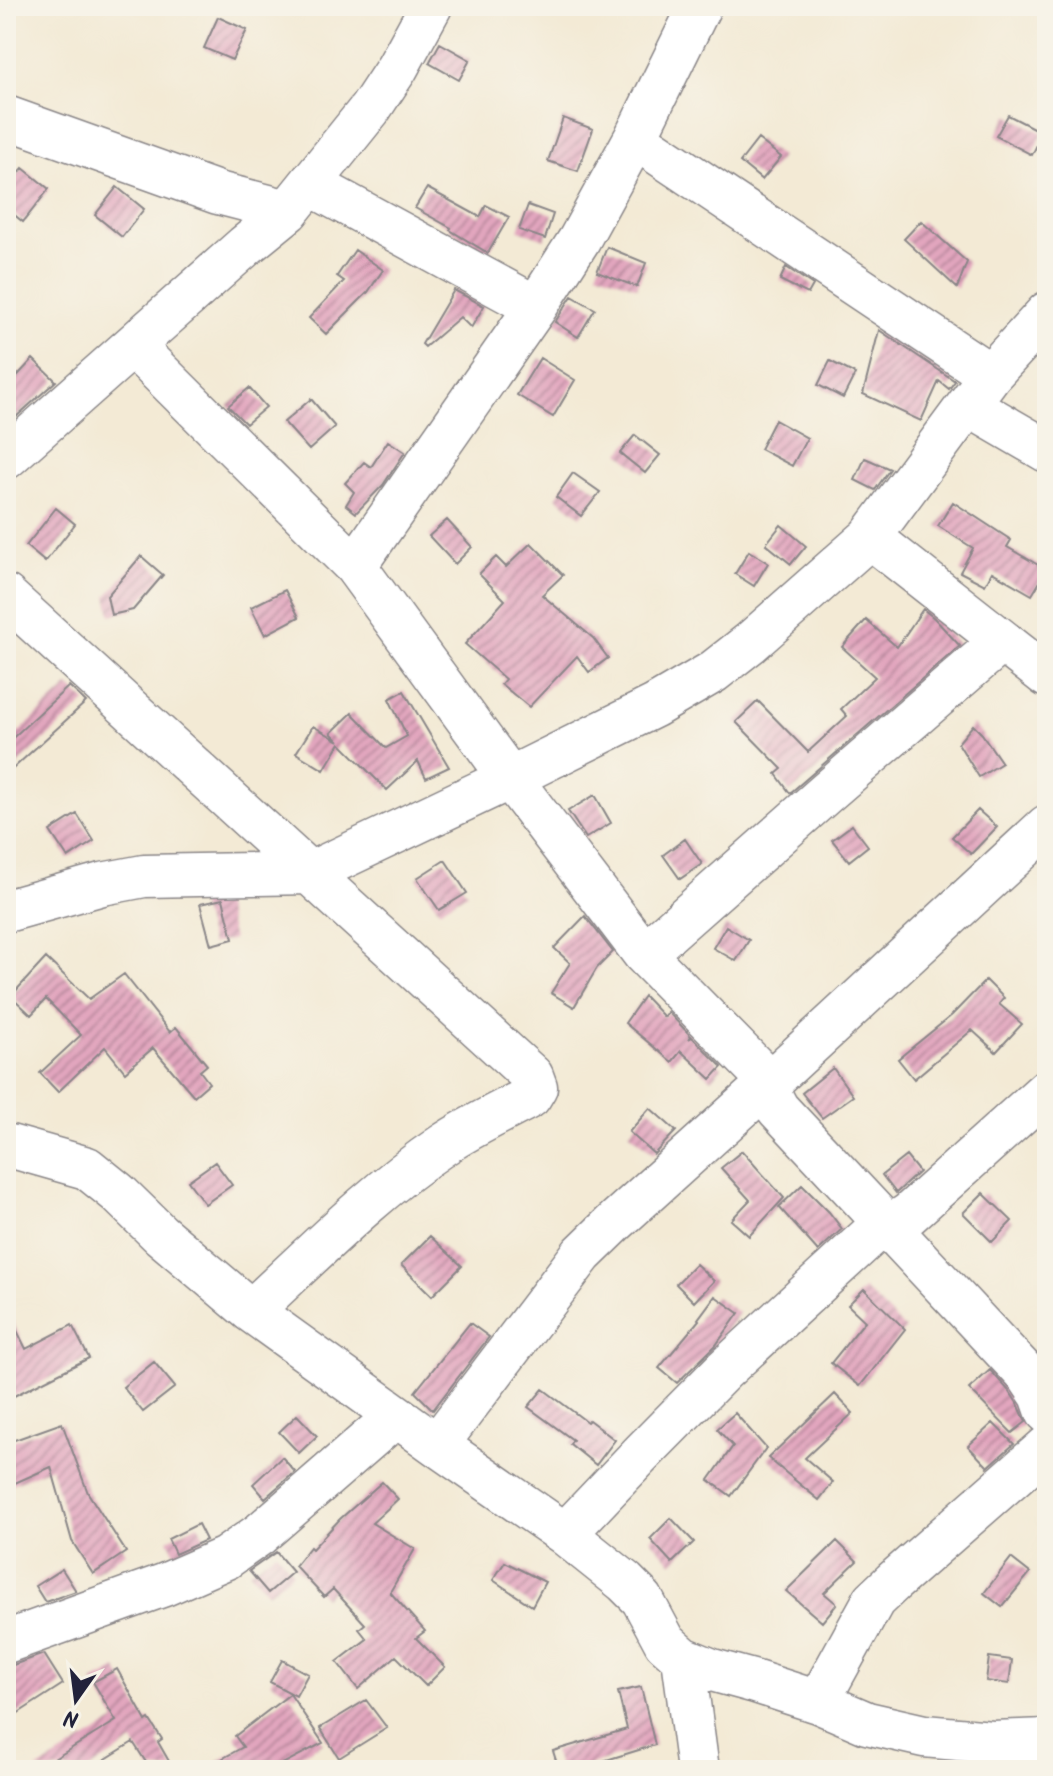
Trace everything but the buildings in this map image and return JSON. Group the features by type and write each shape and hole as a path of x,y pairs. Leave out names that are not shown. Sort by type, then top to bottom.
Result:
{"street":[{"path":"6,458 299,198 370,109 431,6"},
{"path":"355,566 536,307 579,240 635,138 700,6"},
{"path":"6,117 218,193 299,198 536,307"},
{"path":"635,138 979,390 1047,451"},
{"path":"6,911 102,884 144,876 310,873 655,706 713,672 750,643 870,537 979,390 1047,313"},
{"path":"133,346 355,566 644,954 770,1082 772,1098 778,1109 1029,1377 1041,1395 1047,1412"},
{"path":"870,537 1047,676"},
{"path":"6,596 532,1076 536,1087 530,1097 445,1143 407,1171 251,1311"},
{"path":"644,954 1002,641"},
{"path":"437,1445 582,1254 1047,826"},
{"path":"565,1534 724,1370 884,1223 900,1220 909,1214 1047,1090"},
{"path":"6,1145 87,1168 251,1311 565,1534 625,1582 642,1599 665,1642 683,1658 712,1670 818,1702 867,1723 924,1736 992,1742 1047,1740"},
{"path":"6,1642 164,1585 226,1558 260,1534 396,1416"},
{"path":"818,1702 874,1600 1047,1447"},
{"path":"683,1658 698,1770"}]}
